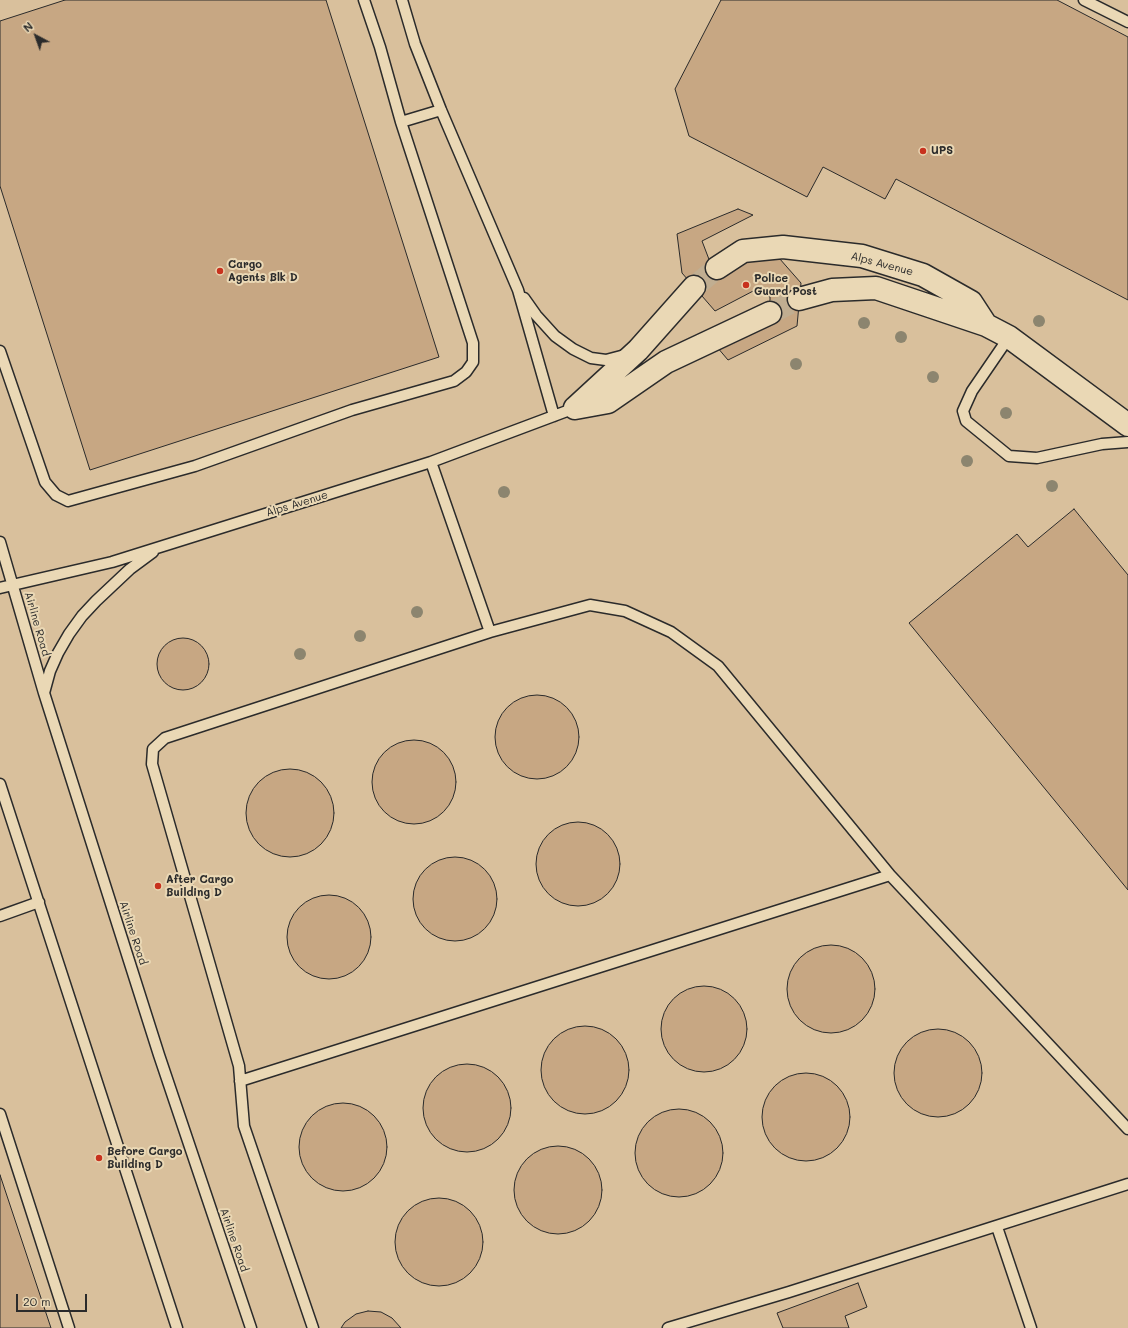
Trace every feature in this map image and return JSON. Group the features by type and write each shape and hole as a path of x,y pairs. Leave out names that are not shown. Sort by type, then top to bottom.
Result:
{"street":[{"name":"Alps Avenue","path":"717,268 743,251 783,246 862,256 923,275 971,302 986,325"},
{"name":"Alps Avenue","path":"575,408 638,350 694,287"},
{"name":"Alps Avenue","path":"799,299 832,290 876,288 986,325 1009,337 1128,425"},
{"name":"Alps Avenue","path":"575,408 608,402 666,362 770,313"}],"lane":[{"path":"0,351 45,482 56,496 68,500 195,466 352,410 454,381 466,372 473,362 473,343 401,122 380,47 364,0"},
{"path":"402,0 415,44 441,110 518,290 554,416"},
{"path":"1084,0 1128,22"},
{"path":"401,122 441,110"},
{"path":"518,290 536,315 555,336 573,349 591,358 606,360 638,350"},
{"path":"1009,337 972,391 963,411 966,421 1009,456 1037,458 1102,444 1128,442"},
{"name":"Alps Avenue","path":"0,588 14,586 112,562 431,462 575,408"},
{"path":"431,462 490,632"},
{"name":"Airline Road","path":"0,542 14,586 44,694 159,1055 251,1328"},
{"path":"44,694 50,671 58,653 82,616 130,569 159,547"},
{"path":"313,1328 244,1126 239,1066 152,764 153,749 165,738 490,632 590,605 625,611 671,632 718,666 890,875 1128,1129"},
{"path":"0,784 177,1328"},
{"path":"240,1081 890,875"},
{"path":"0,916 38,902"},
{"path":"0,1114 69,1328"},
{"path":"668,1328 997,1227 1128,1184"},
{"path":"997,1227 1031,1328"}],"shaded area":[{"path":"0,0 1128,0 1128,1328 0,1328"}],"building":[{"name":"Cargo Agents Blk D","path":"65,0 326,0 439,357 90,470 0,186 0,21"},
{"name":"UPS","path":"721,0 1057,0 1128,37 1128,300 896,179 885,199 823,167 807,197 689,136 675,89"},
{"name":"Police Guard Post","path":"738,209 753,215 702,241 710,262 724,273 772,250 801,283 797,326 728,360 717,347 770,313 770,297 757,289 715,311 682,273 677,234"},
{"path":"1074,509 1128,575 1128,890 909,623 1017,534 1028,547"},
{"path":"183,638 193,640 201,646 207,654 209,664 207,674 201,682 193,688 183,690 173,688 165,682 159,674 157,664 159,654 165,646 173,640"},
{"path":"537,695 553,698 560,702 572,714 576,721 579,737 576,753 572,760 560,772 553,776 537,779 521,776 514,772 502,760 498,753 495,737 498,721 502,714 514,702 521,698"},
{"path":"414,740 430,743 444,752 453,766 456,782 453,798 444,812 430,821 414,824 398,821 384,812 375,798 372,782 375,766 384,752 398,743"},
{"path":"290,769 307,773 321,782 330,796 334,813 330,830 321,844 307,853 290,857 273,853 259,844 250,830 246,813 250,796 259,782 273,773"},
{"path":"578,822 594,825 608,834 617,848 620,864 617,880 608,894 594,903 578,906 562,903 548,894 539,880 536,864 539,848 548,834 562,825"},
{"path":"455,857 471,860 485,869 494,883 497,899 494,915 485,929 471,938 455,941 439,938 425,929 416,915 413,899 416,883 425,869 439,860"},
{"path":"321,895 337,895 353,902 364,913 371,929 371,945 368,953 359,967 353,972 337,979 321,979 305,972 294,961 287,945 287,929 294,913 305,902"},
{"path":"831,945 848,949 862,958 871,972 875,989 871,1006 862,1020 848,1029 831,1033 814,1029 800,1020 791,1006 787,989 791,972 800,958 814,949"},
{"path":"696,986 712,986 721,989 735,998 744,1012 747,1021 747,1037 744,1046 735,1060 721,1069 712,1072 696,1072 680,1065 673,1060 668,1053 661,1037 661,1021 668,1005 673,998 680,993"},
{"path":"585,1026 602,1030 616,1039 625,1053 629,1070 625,1087 616,1101 602,1110 585,1114 568,1110 554,1101 545,1087 541,1070 545,1053 554,1039 568,1030"},
{"path":"938,1029 955,1033 969,1042 978,1056 982,1073 978,1090 969,1104 955,1113 938,1117 921,1113 907,1104 898,1090 894,1073 898,1056 907,1042 921,1033"},
{"path":"467,1064 484,1068 498,1077 507,1091 511,1108 507,1125 498,1139 484,1148 467,1152 450,1148 436,1139 427,1125 423,1108 427,1091 436,1077 450,1068"},
{"path":"806,1073 823,1077 837,1086 846,1100 850,1117 846,1134 837,1148 823,1157 806,1161 789,1157 775,1148 766,1134 762,1117 766,1100 775,1086 789,1077"},
{"path":"343,1103 360,1107 374,1116 383,1130 387,1147 383,1164 374,1178 360,1187 343,1191 326,1187 312,1178 303,1164 299,1147 303,1130 312,1116 326,1107"},
{"path":"679,1109 696,1113 710,1122 719,1136 723,1153 719,1170 710,1184 696,1193 679,1197 662,1193 648,1184 639,1170 635,1153 639,1136 648,1122 662,1113"},
{"path":"558,1146 575,1150 589,1159 598,1173 602,1190 598,1207 589,1221 575,1230 558,1234 541,1230 527,1221 518,1207 514,1190 518,1173 527,1159 541,1150"},
{"path":"0,1175 51,1328 0,1328"},
{"path":"439,1198 456,1202 470,1211 479,1225 483,1242 479,1259 470,1273 456,1282 439,1286 422,1282 408,1273 399,1259 395,1242 399,1225 408,1211 422,1202"},
{"path":"858,1283 867,1307 845,1316 849,1328 783,1328 777,1313"},
{"path":"368,1311 381,1312 392,1318 401,1328 341,1328 345,1322 356,1314"}],"tunnel":[{"path":"694,287 717,268"},
{"path":"770,313 799,299"}],"place":[{"name":"UPS","path":"923,151"},
{"name":"Cargo Agents Blk D","path":"220,271"},
{"name":"Police Guard Post","path":"746,285"},
{"name":"After Cargo Building D","path":"158,886"},
{"name":"Before Cargo Building D","path":"99,1158"}]}
